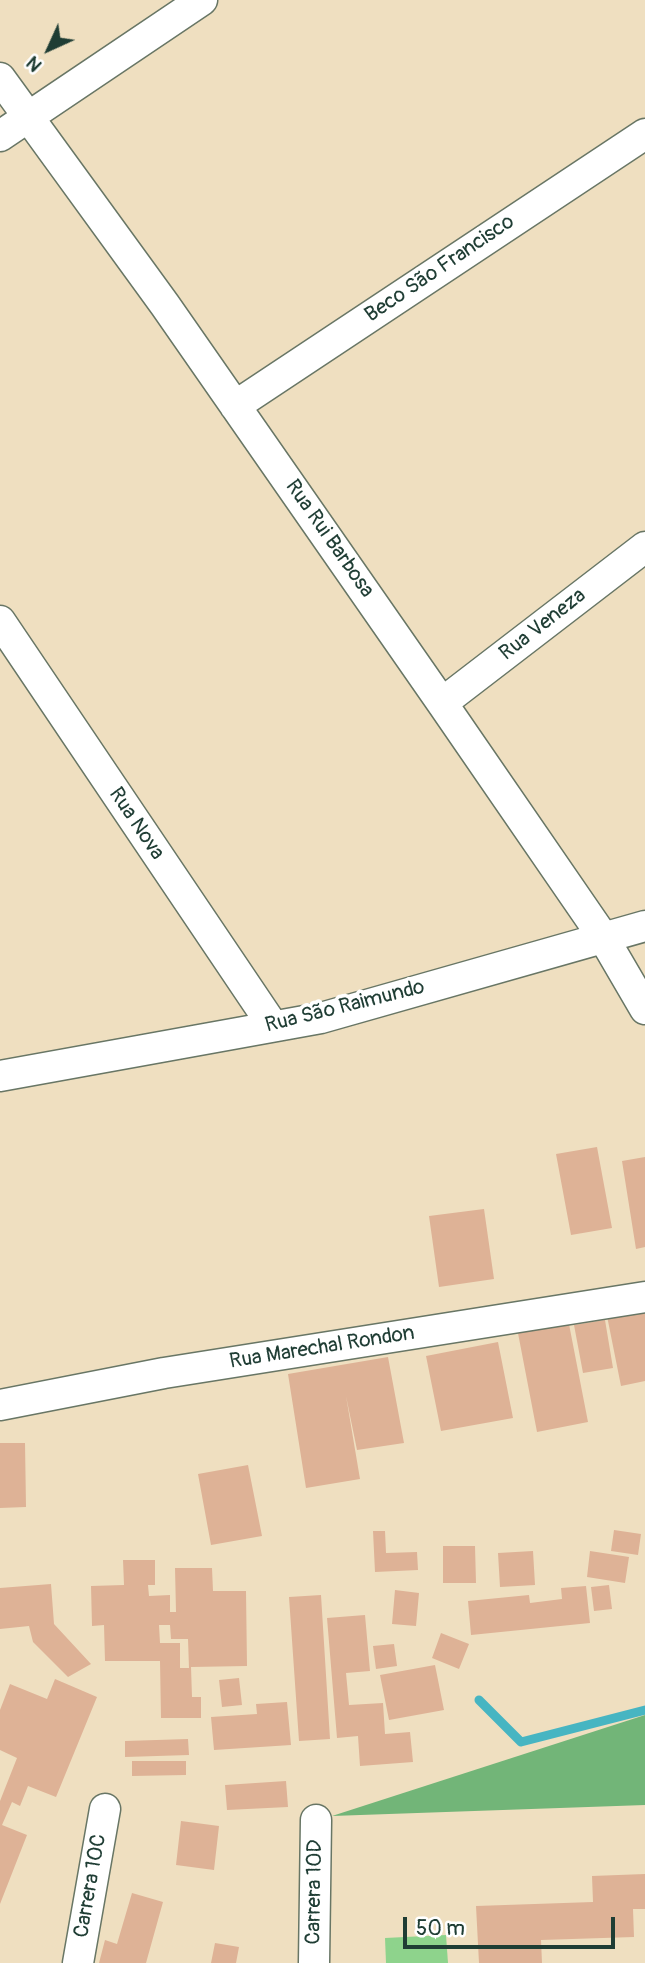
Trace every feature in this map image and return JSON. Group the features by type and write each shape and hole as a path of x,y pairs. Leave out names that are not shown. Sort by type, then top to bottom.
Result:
{"street":[{"path":"0,136 202,0"},
{"name":"Rua Rui Barbosa","path":"0,78 235,406 442,703 603,937 645,1009"},
{"name":"Beco São Francisco","path":"235,406 645,134"},
{"name":"Rua Veneza","path":"442,703 645,547"},
{"name":"Rua Nova","path":"0,621 273,1026"},
{"name":"Rua São Raimundo","path":"0,1076 321,1018 645,926"},
{"name":"Rua Marechal Rondon","path":"0,1405 164,1373 645,1297"},
{"name":"Carrera 10C","path":"78,1963 105,1809"},
{"name":"Carrera 10D","path":"314,1963 316,1820"}],"green space":[{"path":"645,1715 645,1805 332,1816"},
{"path":"446,1935 448,1963 386,1963 385,1938"}],"building":[{"path":"597,1147 612,1228 571,1235 556,1154"},
{"path":"645,1157 645,1247 636,1249 622,1161"},
{"path":"484,1209 494,1279 439,1287 429,1216"},
{"path":"645,1309 645,1381 621,1386 607,1316"},
{"path":"568,1319 588,1422 537,1432 517,1328"},
{"path":"605,1320 613,1368 583,1373 574,1325"},
{"path":"498,1342 513,1418 441,1431 426,1356"},
{"path":"388,1357 404,1443 357,1450 346,1396 360,1479 306,1488 288,1374"},
{"path":"0,1443 25,1443 26,1507 0,1508"},
{"path":"248,1465 262,1536 211,1545 198,1474"},
{"path":"614,1530 641,1534 638,1555 611,1551"},
{"path":"373,1531 385,1531 386,1553 417,1552 418,1570 375,1572"},
{"path":"443,1546 475,1546 476,1583 443,1583"},
{"path":"533,1551 535,1585 500,1587 498,1553"},
{"path":"590,1551 629,1557 625,1583 587,1577"},
{"path":"123,1560 155,1560 155,1585 148,1585 149,1596 170,1595 170,1612 176,1612 175,1568 212,1568 213,1591 246,1591 247,1666 191,1667 192,1697 201,1697 201,1718 161,1718 160,1661 105,1661 104,1625 92,1626 91,1586 124,1585","holes":["159,1625 170,1625 171,1639 188,1639 189,1668 180,1668 180,1643 160,1643"]},
{"path":"51,1584 54,1624 91,1664 68,1677 33,1642 29,1626 0,1629 0,1588"},
{"path":"609,1585 612,1609 594,1611 591,1587"},
{"path":"586,1586 590,1623 471,1635 468,1601 529,1595 530,1603 562,1599 561,1588"},
{"path":"395,1590 419,1593 416,1626 392,1624"},
{"path":"321,1595 330,1739 299,1741 289,1597"},
{"path":"365,1615 370,1671 346,1673 349,1705 383,1703 385,1734 410,1732 413,1762 360,1766 358,1736 337,1738 327,1618"},
{"path":"441,1633 469,1644 459,1669 432,1658"},
{"path":"394,1644 397,1666 376,1669 373,1646"},
{"path":"435,1665 444,1710 389,1720 380,1675"},
{"path":"239,1678 242,1705 222,1707 219,1680"},
{"path":"55,1679 97,1697 56,1797 28,1786 20,1806 12,1802 2,1825 27,1835 0,1904 0,1801 17,1758 0,1750 0,1710 10,1684 47,1699"},
{"path":"287,1702 291,1745 214,1750 211,1717 257,1714 256,1704"},
{"path":"188,1739 189,1755 125,1757 125,1741"},
{"path":"132,1761 186,1761 186,1775 132,1776"},
{"path":"286,1781 288,1807 227,1810 225,1785"},
{"path":"181,1821 219,1826 214,1870 176,1865"},
{"path":"645,1874 645,1909 633,1909 634,1937 541,1940 542,1963 479,1963 476,1906 593,1902 592,1876"},
{"path":"132,1893 163,1902 146,1963 99,1963 105,1940 117,1944"},
{"path":"215,1943 239,1947 236,1963 211,1963"}],"waterway":[{"path":"479,1700 521,1742 645,1710"}]}
